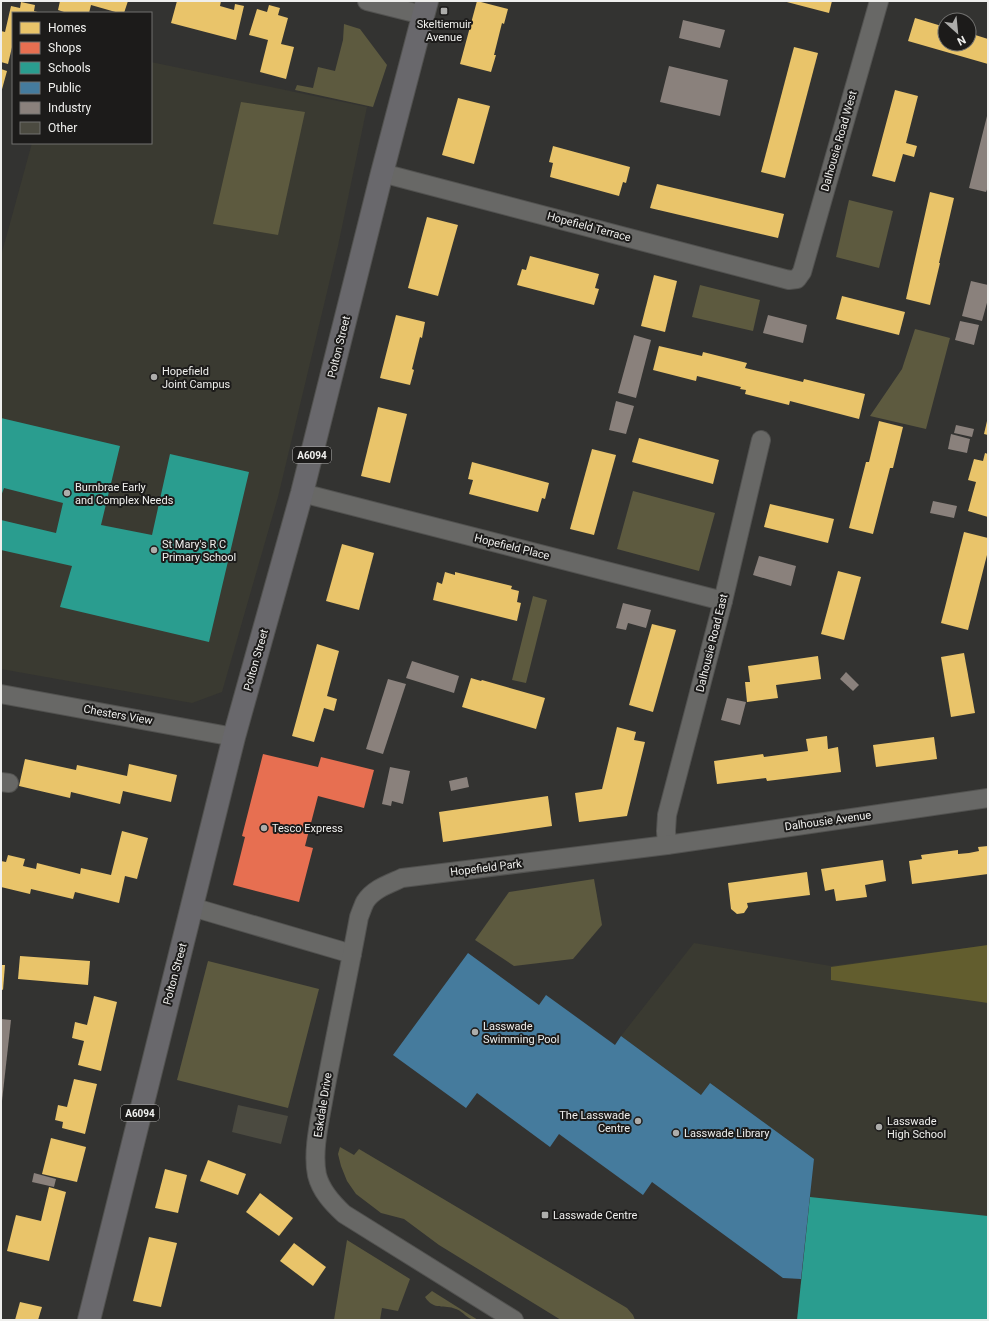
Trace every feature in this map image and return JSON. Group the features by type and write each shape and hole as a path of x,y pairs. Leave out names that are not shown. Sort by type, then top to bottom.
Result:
{"main road":[{"name":"Polton Street","path":"89,1320 234,737 302,493 425,8"}],"street":[{"path":"368,1 425,8"},
{"name":"Dalhousie Road West","path":"797,279 802,272 879,1"},
{"name":"Hopefield Terrace","path":"382,173 789,280 797,279"},
{"name":"Dalhousie Road East","path":"667,845 667,815 723,601 761,440"},
{"name":"Hopefield Place","path":"302,493 723,601"},
{"name":"Chesters View","path":"1,694 234,737"},
{"name":"Dalhousie Avenue","path":"667,845 988,798"},
{"name":"Hopefield Park","path":"352,954 360,917 365,902 374,892 387,884 402,878 667,845"},
{"path":"192,907 352,954"},
{"name":"Eskdale Drive","path":"352,954 330,1064 315,1158 317,1176 323,1191 334,1205 344,1214 514,1320"}],"shaded area":[{"path":"344,24 360,29 387,65 373,107 295,90 297,85 313,88 318,67 335,71 343,40"},
{"name":"Hopefield Joint Campus","path":"152,62 367,107 338,246 278,497 222,692 192,703 1,669 1,256 32,144 152,144"},
{"path":"241,102 305,112 278,235 213,224"},
{"path":"849,200 893,211 879,268 836,257"},
{"path":"700,285 760,300 753,331 692,317"},
{"path":"915,329 950,338 926,429 870,416 902,369"},
{"path":"633,491 715,513 699,571 617,549"},
{"path":"533,596 547,600 526,683 512,680"},
{"path":"594,879 602,925 573,959 514,966 475,940 509,892"},
{"name":"Lasswade High School","path":"694,943 831,966 988,945 988,1320 797,1320 814,1159 710,1083 701,1095 621,1036"},
{"path":"988,945 988,1003 831,980 831,967"},
{"path":"208,961 319,989 288,1108 177,1080"},
{"path":"340,1147 354,1155 359,1149 627,1308 635,1320 561,1320 439,1245 404,1219 381,1213 356,1194 347,1181 341,1166 338,1154"},
{"path":"347,1240 410,1279 398,1311 382,1308 380,1320 334,1320"},
{"path":"432,1291 478,1320 468,1318 456,1309 432,1304 425,1297"}],"building: Homes":[{"path":"60,1 128,1 124,12 116,12 91,5 89,12 64,12 58,10"},
{"path":"177,1 221,1 220,6 234,10 235,4 244,6 236,40 171,23"},
{"path":"477,1 508,9 504,24 502,23 491,72 460,64"},
{"path":"783,1 832,1 829,13"},
{"path":"21,2 35,5 34,11 38,12 12,12 12,47 8,64 1,62 1,31 5,32 11,6 20,8"},
{"path":"269,5 280,8 278,15 288,18 281,44 294,47 286,79 260,72 268,40 249,35 257,9 267,12"},
{"path":"915,18 937,25 937,49 908,41"},
{"path":"977,36 988,39 988,64 946,52 977,52"},
{"path":"794,47 818,53 785,178 761,172"},
{"path":"1,69 7,71 1,93"},
{"path":"895,90 918,96 906,143 917,146 914,157 903,154 895,182 872,176"},
{"path":"458,98 490,106 474,164 442,155"},
{"path":"553,146 630,167 626,183 623,182 619,196 550,177 553,163 549,162"},
{"path":"657,184 784,214 778,238 650,208"},
{"path":"930,192 954,198 930,305 906,299"},
{"path":"427,217 458,225 438,296 408,288"},
{"path":"530,256 599,274 595,288 599,289 594,305 517,285 522,269 526,270"},
{"path":"654,275 677,281 665,332 641,326"},
{"path":"842,296 905,312 899,335 836,319"},
{"path":"396,315 425,322 422,338 420,337 412,369 414,370 410,385 380,378"},
{"path":"659,346 702,356 703,352 747,363 745,368 803,382 804,379 865,394 859,419 790,401 789,405 745,394 746,390 740,389 741,387 697,376 696,381 653,370"},
{"path":"378,407 407,414 390,483 361,476"},
{"path":"879,421 903,427 893,468 890,468 873,534 849,528 866,462 869,462"},
{"path":"987,421 988,422 988,435 984,434"},
{"path":"639,438 719,460 713,484 632,462"},
{"path":"592,449 616,455 594,535 570,529"},
{"path":"985,453 988,454 988,517 968,511 976,482 968,480 974,459 983,461"},
{"path":"472,462 549,483 545,499 542,498 538,512 469,494 473,480 468,479"},
{"path":"770,504 834,519 828,543 764,527"},
{"path":"964,532 988,538 988,551 968,630 941,623"},
{"path":"342,544 374,553 359,610 326,601"},
{"path":"838,571 861,577 844,640 821,634"},
{"path":"445,572 455,575 455,572 512,586 511,589 519,591 517,602 521,603 517,621 433,600 437,582 442,584"},
{"path":"652,624 676,630 653,712 629,705"},
{"path":"317,644 339,651 327,696 337,699 334,711 324,708 314,742 292,736"},
{"path":"964,653 975,713 951,717 941,657"},
{"path":"818,656 821,679 776,685 778,698 747,702 745,682 750,682 748,666"},
{"path":"471,678 545,698 536,729 462,707"},
{"path":"617,727 636,732 634,740 645,742 627,816 579,822 575,793 602,789"},
{"path":"827,736 828,749 838,747 841,772 767,781 766,778 717,784 714,761 763,754 764,757 808,751 806,739"},
{"path":"934,737 937,759 876,767 873,745"},
{"path":"25,759 76,770 77,765 127,776 129,764 177,775 171,802 123,791 120,804 71,792 70,798 19,786"},
{"path":"548,796 552,826 443,842 439,812"},
{"path":"122,831 148,838 137,879 125,876 119,903 75,892 73,899 31,889 30,894 1,887 1,861 6,862 8,855 25,859 23,866 36,869 37,863 80,874 81,868 111,875"},
{"path":"988,846 988,874 912,884 909,861 922,859 921,855 958,850 958,854 969,853 979,851 978,847"},
{"path":"883,860 886,881 865,885 867,897 836,901 834,889 825,891 821,869"},
{"path":"807,872 810,895 747,903 748,907 744,913 737,914 731,909 728,883"},
{"path":"20,956 90,961 88,985 18,979"},
{"path":"1,965 5,965 3,990 1,989"},
{"path":"94,996 117,1002 101,1071 78,1065 84,1041 72,1038 75,1022 87,1025"},
{"path":"74,1079 97,1084 85,1134 62,1128 63,1122 55,1120 58,1105 67,1107"},
{"path":"51,1138 86,1147 77,1182 42,1174"},
{"path":"208,1160 246,1174 238,1195 200,1181"},
{"path":"165,1169 187,1175 178,1213 155,1208"},
{"path":"49,1187 66,1192 49,1261 7,1251 16,1215 41,1221"},
{"path":"260,1193 293,1218 279,1236 246,1212"},
{"path":"149,1237 177,1243 161,1307 133,1301"},
{"path":"294,1243 326,1267 313,1286 280,1261"},
{"path":"20,1302 42,1307 38,1320 15,1320"}],"building: Shops":[{"path":"263,754 318,767 321,757 374,770 364,808 318,796 305,846 313,848 299,902 233,885 245,837 242,836"}],"building: Schools":[{"name":"St Mary's R C Primary School","path":"1,418 120,446 101,525 152,535 170,454 249,472 209,642 60,607 72,566 1,550 1,520 56,533 63,503 4,488 1,496"},
{"path":"810,1197 988,1216 988,1320 797,1320"}],"building: Public":[{"name":"The Lasswade Centre","path":"468,953 539,1005 546,995 615,1045 621,1036 701,1095 710,1083 814,1159 801,1279 783,1278 652,1182 643,1195 559,1134 550,1147 477,1093 466,1108 393,1055"}],"building: Industry":[{"path":"683,20 725,30 720,48 679,38"},
{"path":"669,66 728,80 720,116 660,102"},
{"path":"987,116 988,187 986,192 969,188"},
{"path":"971,281 988,285 988,299 982,321 962,316"},
{"path":"768,315 807,325 803,343 763,333"},
{"path":"960,321 979,325 974,345 955,340"},
{"path":"634,335 651,340 636,398 618,393"},
{"path":"616,401 634,406 626,434 609,430"},
{"path":"956,425 974,429 972,437 954,433"},
{"path":"951,434 970,439 967,453 948,449"},
{"path":"933,501 957,506 954,518 930,513"},
{"path":"759,556 796,566 791,586 753,575"},
{"path":"623,603 651,610 646,628 628,623 626,630 616,628"},
{"path":"412,661 459,676 454,693 406,678"},
{"path":"846,672 859,685 853,691 840,679"},
{"path":"388,679 406,684 383,754 366,749"},
{"path":"727,698 746,702 740,725 721,720"},
{"path":"390,767 410,771 403,804 392,801 391,806 382,804"},
{"path":"467,777 469,787 451,791 449,781"},
{"path":"1,1019 11,1020 2,1101 1,1101"},
{"path":"34,1173 56,1179 54,1187 32,1182"}],"building: Other":[{"path":"238,1105 288,1116 281,1144 232,1132"}],"place":[{"name":"Skeltiemuir Avenue","path":"444,11"},
{"name":"Hopefield Joint Campus","path":"154,377"},
{"name":"Burnbrae Early and Complex Needs","path":"67,493"},
{"name":"St Mary's R C Primary School","path":"154,550"},
{"name":"Tesco Express","path":"264,828"},
{"name":"Lasswade Swimming Pool","path":"475,1032"},
{"name":"The Lasswade Centre","path":"638,1121"},
{"name":"Lasswade High School","path":"879,1127"},
{"name":"Lasswade Library","path":"676,1133"},
{"name":"Lasswade Centre","path":"545,1215"}]}
